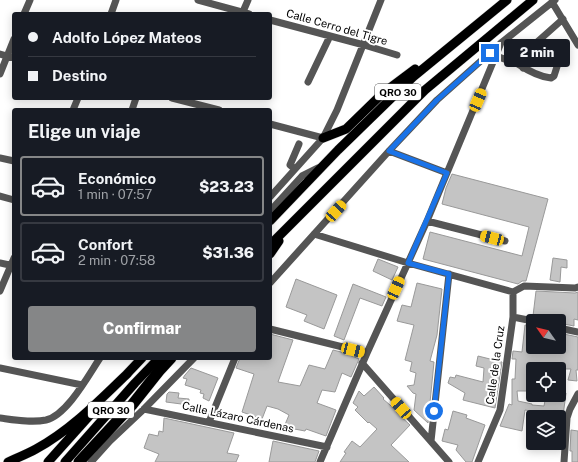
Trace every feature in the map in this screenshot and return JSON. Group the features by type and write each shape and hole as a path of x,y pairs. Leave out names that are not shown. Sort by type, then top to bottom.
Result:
{"highway":[{"path":"79,462 132,405 169,360"}],"main road":[{"name":"QRO 30","path":"272,219 324,165 413,78 507,0"},
{"path":"530,3 537,0"},
{"name":"QRO 30","path":"272,243 425,90 530,3"},
{"path":"323,138 346,129 383,93 411,72 442,53"},
{"path":"272,251 289,226"},
{"name":"QRO 30","path":"48,462 140,360"},
{"name":"QRO 30","path":"65,462 157,360"},
{"path":"8,462 36,449 56,436 84,415 128,373"}],"street":[{"path":"25,12 30,0"},
{"path":"112,12 116,0"},
{"path":"198,0 241,12"},
{"path":"245,12 248,0"},
{"path":"272,195 323,138 337,110 381,0"},
{"path":"272,281 437,100 501,44 554,1 578,45"},
{"path":"521,66 521,57 563,19"},
{"name":"Calle Cerro del Tigre","path":"272,21 397,55"},
{"path":"308,82 330,36"},
{"path":"0,74 12,44"},
{"path":"320,462 362,363 447,173 501,44"},
{"path":"496,56 547,78 551,78 554,76 562,51 557,45 551,45 521,66"},
{"path":"178,100 204,108"},
{"path":"272,125 323,138"},
{"path":"295,169 290,165 300,144"},
{"path":"389,151 447,173"},
{"path":"0,158 12,161"},
{"path":"272,209 302,176 324,165"},
{"path":"0,196 12,199"},
{"path":"426,221 505,241"},
{"path":"314,234 408,263 513,292 524,286 575,288 578,286"},
{"path":"0,263 12,263"},
{"path":"0,291 12,265"},
{"path":"431,441 449,274"},
{"name":"Calle de la Cruz","path":"478,462 500,410 513,317 513,292"},
{"path":"513,317 526,320"},
{"path":"272,329 367,353"},
{"path":"566,329 578,332"},
{"path":"0,418 18,421 41,421 57,416 69,403 99,360"},
{"path":"91,462 110,441 192,360"},
{"path":"209,422 234,360"},
{"path":"362,363 449,462"},
{"path":"0,368 82,385"},
{"path":"564,462 567,418 578,394"},
{"name":"Calle Lázaro Cárdenas","path":"144,409 327,447"}],"building":[{"path":"452,174 548,199 526,281 522,281 518,284 423,259 430,232 522,256 529,227 442,204 446,188"},
{"path":"553,258 567,260 567,268 561,267 560,282 550,280"},
{"path":"378,259 398,267 392,280 373,271"},
{"path":"296,279 337,295 324,329 304,321 307,315 286,307"},
{"path":"417,283 442,289 437,335 430,361 434,362 428,423 414,410 416,394 413,393 407,386 414,385 416,373 410,371 412,362 405,360 414,325 397,321 402,305 411,307"},
{"path":"353,284 386,297 382,306 360,298 344,340 334,336"},
{"path":"536,291 578,292 578,320 574,319 574,326 566,324 566,314 533,314"},
{"path":"525,325 526,354 566,354 566,334 578,337 578,370 576,370 577,381 568,380 571,369 566,369 566,362 526,362 526,391 517,391 518,401 532,405 544,406 545,402 565,402 564,410 525,410 522,431 500,426 509,404 512,405 512,379 515,379 516,359 512,359 513,351 522,352"},
{"path":"272,335 293,340 278,382 300,386 309,365 325,369 333,350 359,359 351,377 342,373 335,392 322,390 317,403 336,410 326,436 306,429 305,431 284,427 289,415 278,409 267,406 262,419 242,412 254,374 236,368 239,360 272,360"},
{"path":"478,356 502,362 495,408 463,400 465,393 448,383 450,377 455,378 456,375 483,382 484,368 476,366"},
{"path":"191,368 218,378 209,401 203,398 204,394 200,393 201,390 185,385 187,379 183,378"},
{"path":"374,387 384,398 383,399 410,425 391,445 409,462 340,462 346,453 344,452 352,441 360,447 377,429 369,422 368,423 355,410 358,407 353,403 359,391 364,396"},
{"path":"169,392 179,393 178,398 189,399 189,405 166,402 167,394"},
{"path":"453,411 467,415 466,418 485,425 472,462 466,462 456,450 458,445 442,441 445,429 448,430"},
{"path":"164,418 234,433 227,453 239,455 236,462 155,462 159,454 144,448 149,434 158,436 159,431 163,432"},
{"path":"571,430 578,431 578,462 572,462 572,451 570,451"},
{"path":"273,441 319,451 315,462 269,462"}],"route":[{"path":"434,411 449,274 408,263 447,173 389,151 437,100 490,53"}]}
